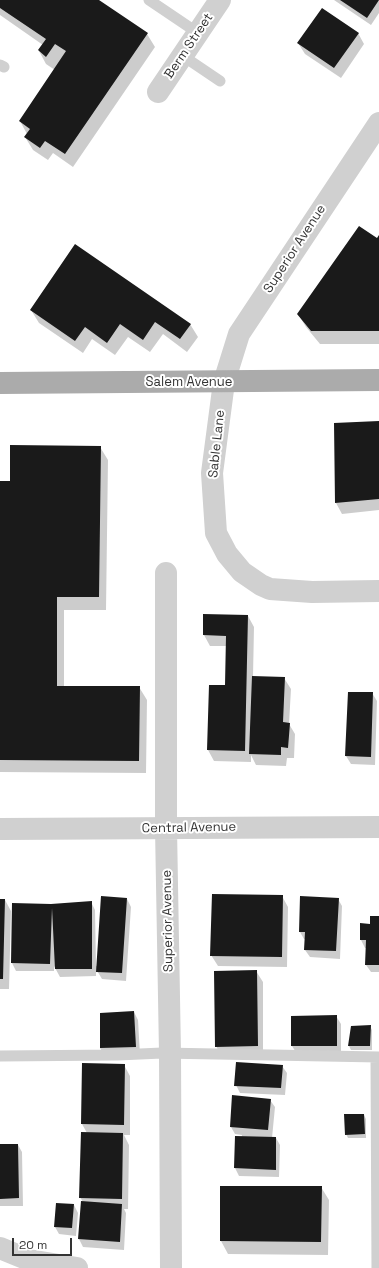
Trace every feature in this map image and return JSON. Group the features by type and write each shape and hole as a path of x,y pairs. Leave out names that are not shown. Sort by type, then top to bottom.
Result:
{"main road":[{"name":"Salem Avenue","path":"0,383 379,380"}],"street":[{"name":"Berm Street","path":"158,92 220,0"},
{"name":"Superior Avenue","path":"224,382 239,334 379,123"},
{"name":"Sable Lane","path":"224,382 212,473 216,533 227,554 242,572 261,585 270,589 312,592 379,590"},
{"name":"Superior Avenue","path":"166,574 166,828 170,1053 171,1268"},
{"name":"Central Avenue","path":"0,829 379,827"},
{"path":"0,1248 29,1260 77,1268"}],"lane":[{"path":"149,0 198,33"},
{"path":"183,56 220,81"},
{"path":"0,1056 36,1057 170,1053 377,1057 377,1268"}],"building":[{"path":"0,0 99,0 148,33 65,154 45,141 40,148 24,137 30,129 19,121 66,51 55,44 46,57 38,50 46,39 0,8"},
{"path":"340,0 379,0 367,18"},
{"path":"322,8 359,33 334,68 297,43"},
{"path":"359,226 377,238 379,235 379,331 311,331 297,314"},
{"path":"75,244 191,324 180,339 155,322 143,340 120,324 107,343 85,327 75,341 30,310"},
{"path":"379,421 379,499 335,503 334,423"},
{"path":"10,445 101,446 99,597 57,597 57,686 140,686 139,761 0,760 0,481 10,481"},
{"path":"203,614 248,615 245,751 207,750 209,685 225,685 226,636 203,635"},
{"path":"252,676 285,677 283,722 290,723 288,748 281,747 281,755 249,754"},
{"path":"348,692 373,692 371,757 345,756"},
{"path":"212,894 283,895 282,957 210,956"},
{"path":"101,896 127,898 122,973 96,972"},
{"path":"300,896 339,898 336,951 304,950 305,932 299,932"},
{"path":"0,899 5,899 3,979 0,979"},
{"path":"92,901 92,969 55,969 52,908 50,964 11,963 12,903 51,904"},
{"path":"370,916 379,916 379,965 365,965 366,940 360,940 360,923 370,924"},
{"path":"257,970 258,1046 215,1047 214,971"},
{"path":"134,1011 136,1047 100,1048 100,1013"},
{"path":"337,1015 337,1046 291,1046 291,1016"},
{"path":"371,1025 370,1046 348,1046 351,1026"},
{"path":"236,1062 283,1065 281,1088 234,1086"},
{"path":"82,1063 125,1064 124,1125 81,1124"},
{"path":"232,1095 271,1099 268,1130 230,1127"},
{"path":"344,1114 364,1114 365,1134 345,1135"},
{"path":"81,1132 123,1133 122,1199 79,1198"},
{"path":"235,1136 276,1137 276,1170 234,1168"},
{"path":"0,1144 18,1144 19,1198 0,1199"},
{"path":"220,1186 322,1186 321,1242 220,1241"},
{"path":"81,1201 122,1204 120,1242 78,1239"},
{"path":"56,1203 74,1204 72,1228 54,1227"}]}
